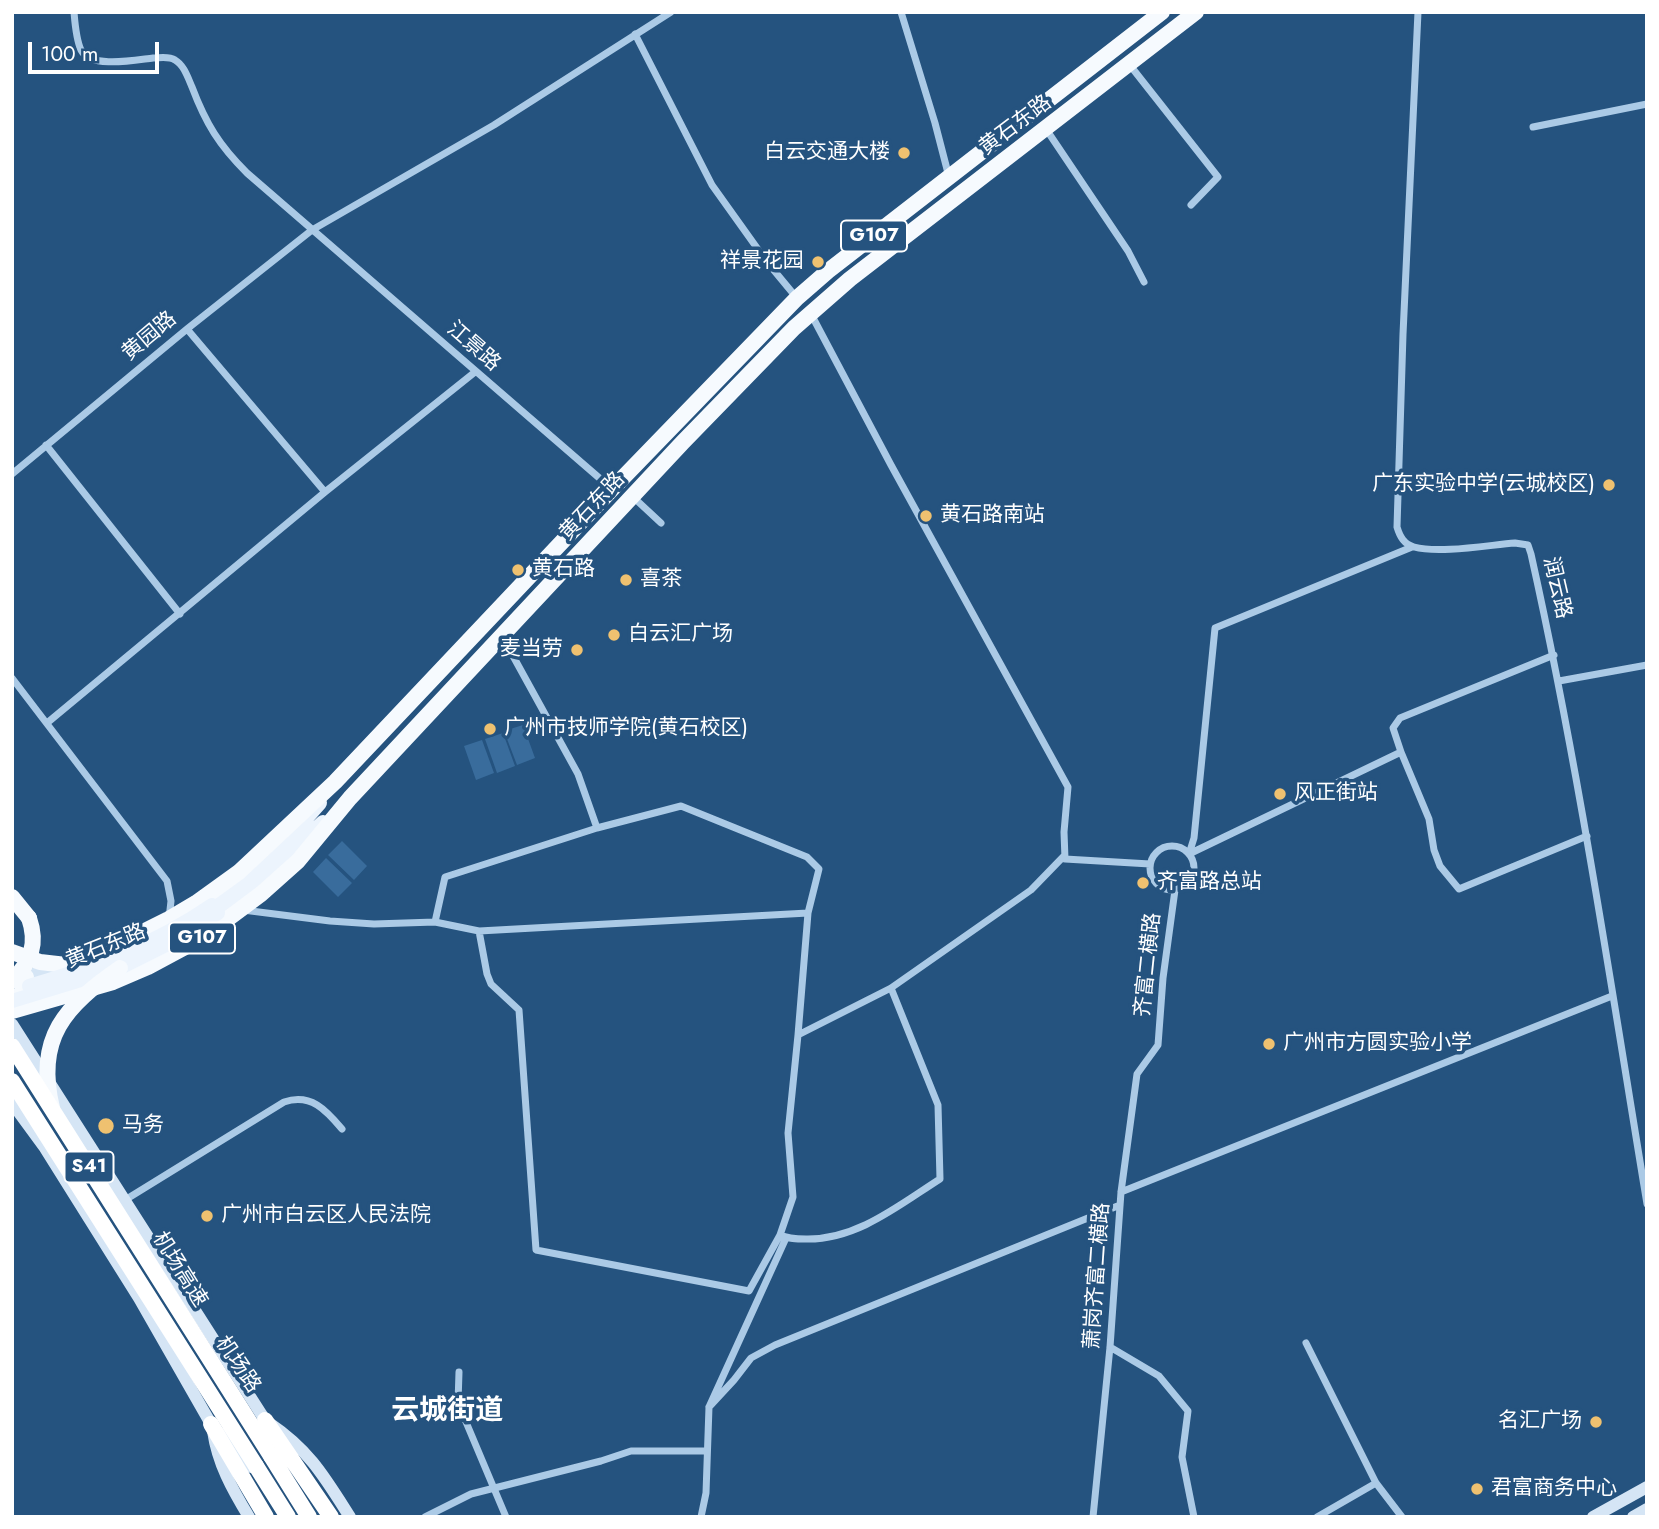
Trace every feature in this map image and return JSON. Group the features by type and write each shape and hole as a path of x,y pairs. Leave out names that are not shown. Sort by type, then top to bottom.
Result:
{"highway":[{"name":"黄石东路","path":"350,798 632,496 810,313 850,279 1196,12"},
{"name":"黄石东路","path":"335,782 797,298 1160,13"},
{"name":"G107","path":"66,965 123,942 203,898 239,872 335,782"},
{"name":"G107","path":"12,1011 113,982 202,938 242,910 299,861 350,798"},
{"path":"12,897 29,918 33,931 34,944 30,959 17,979 24,999 33,1005"},
{"path":"12,952 40,962 66,965 62,973 63,979 70,988 79,992"},
{"path":"54,1118 47,1071 57,1030 72,1005 120,968"},
{"name":"机场高速","path":"12,1046 311,1517"},
{"name":"机场路","path":"12,1060 54,1118 147,1276 221,1393 280,1465 311,1517"},
{"name":"机场路","path":"12,1083 147,1276"},
{"name":"机场高速","path":"12,1083 286,1517"},
{"name":"机场路","path":"221,1393 257,1473 286,1517"},
{"path":"265,1420 331,1517"},
{"path":"211,1424 265,1517"}],"main road":[{"name":"黄石东路","path":"12,1001 120,968 170,943 215,909 275,854 304,823 335,782"},
{"name":"黄石东路","path":"12,991 113,959 215,909 250,889 350,798"},
{"path":"17,979 66,965"},
{"path":"12,1024 265,1420 280,1465"},
{"path":"12,1103 45,1147 161,1334 211,1424 257,1473"},
{"path":"45,1147 51,1135 62,1128 77,1124"},
{"path":"221,1393 291,1437 308,1454 350,1517"},
{"path":"211,1424 217,1456 225,1476 249,1517"},
{"path":"1593,1517 1647,1487"},
{"path":"1633,1517 1647,1509"}],"street":[{"name":"江景路","path":"74,12 81,50 88,57 110,62 169,58 180,64 186,72 205,120 223,149 312,230 612,489"},
{"name":"黄园路","path":"12,474 187,328 312,230 494,125 671,12"},
{"path":"901,12 949,178"},
{"path":"1412,547 1401,539 1397,527 1418,12"},
{"path":"635,34 712,185 766,262 797,298"},
{"path":"1129,64 1217,177 1191,205"},
{"path":"1533,127 1647,104"},
{"path":"1046,129 1128,251 1144,282"},
{"path":"798,1035 891,988 1031,890 1064,856 1068,787 810,313"},
{"path":"187,328 325,492"},
{"path":"47,723 325,492 475,372"},
{"path":"46,445 180,614"},
{"path":"632,496 660,523"},
{"name":"润云路","path":"1412,547 1431,549 1516,543 1528,545 1554,655 1587,836 1647,1204"},
{"path":"1189,854 1194,838 1215,628 1412,547"},
{"path":"502,635 578,774 597,828"},
{"path":"1554,655 1400,718 1393,728 1429,819 1434,850 1440,866 1459,889 1587,836"},
{"path":"1559,681 1647,665"},
{"path":"12,678 167,881 172,901 169,919"},
{"path":"1189,854 1401,752"},
{"path":"435,922 445,877 597,828 681,806 807,857 819,869 808,913 788,1133 793,1197 783,1237 709,1406 706,1493 701,1517"},
{"path":"1176,846 1189,854 1193,873 1186,884 1175,890 1164,889 1155,883 1150,873 1154,855 1164,848 1176,846"},
{"path":"1064,856 1065,859 1150,864"},
{"name":"齐富二横路","path":"1158,1045 1163,978 1175,890"},
{"path":"242,910 352,923 435,922 479,931 808,913"},
{"path":"479,931 491,984 519,1010 536,1250 749,1291 783,1237"},
{"path":"783,1237 826,1239 866,1225 940,1179 939,1105 891,988"},
{"path":"1121,1192 1612,996"},
{"name":"萧岗齐富二横路","path":"1093,1517 1110,1347 1121,1192 1138,1074 1158,1045"},
{"path":"125,1200 293,1099 311,1101 327,1110 342,1129"},
{"path":"709,1406 751,1358 775,1345 1120,1205"},
{"path":"1306,1343 1376,1483 1402,1517"},
{"path":"1110,1347 1159,1376 1188,1411 1182,1457 1194,1517"},
{"path":"458,1373 458,1403 506,1517"},
{"path":"425,1517 471,1494 631,1451 708,1451"},
{"path":"1317,1517 1376,1483"}],"shaded area":[{"path":"523,725 535,758 517,765 504,731"},
{"path":"503,733 515,766 497,773 485,739"},
{"path":"482,740 494,773 476,780 464,746"},
{"path":"342,841 367,866 354,880 328,855"},
{"path":"326,858 352,883 338,897 313,872"}],"place":[{"name":"白云交通大楼","path":"904,153"},
{"name":"祥景花园","path":"818,262"},
{"name":"广东实验中学(云城校区)","path":"1609,485"},
{"name":"黄石路南站","path":"926,516"},
{"name":"黄石路","path":"518,570"},
{"name":"喜茶","path":"626,580"},
{"name":"白云汇广场","path":"614,635"},
{"name":"麦当劳","path":"577,650"},
{"name":"广州市技师学院(黄石校区)","path":"490,729"},
{"name":"风正街站","path":"1280,794"},
{"name":"齐富路总站","path":"1143,883"},
{"name":"广州市方圆实验小学","path":"1269,1044"},
{"name":"马务","path":"106,1126"},
{"name":"广州市白云区人民法院","path":"207,1216"},
{"name":"名汇广场","path":"1596,1422"},
{"name":"君富商务中心","path":"1477,1489"}],"district":[{"name":"云城街道","path":"447,1412"}]}
